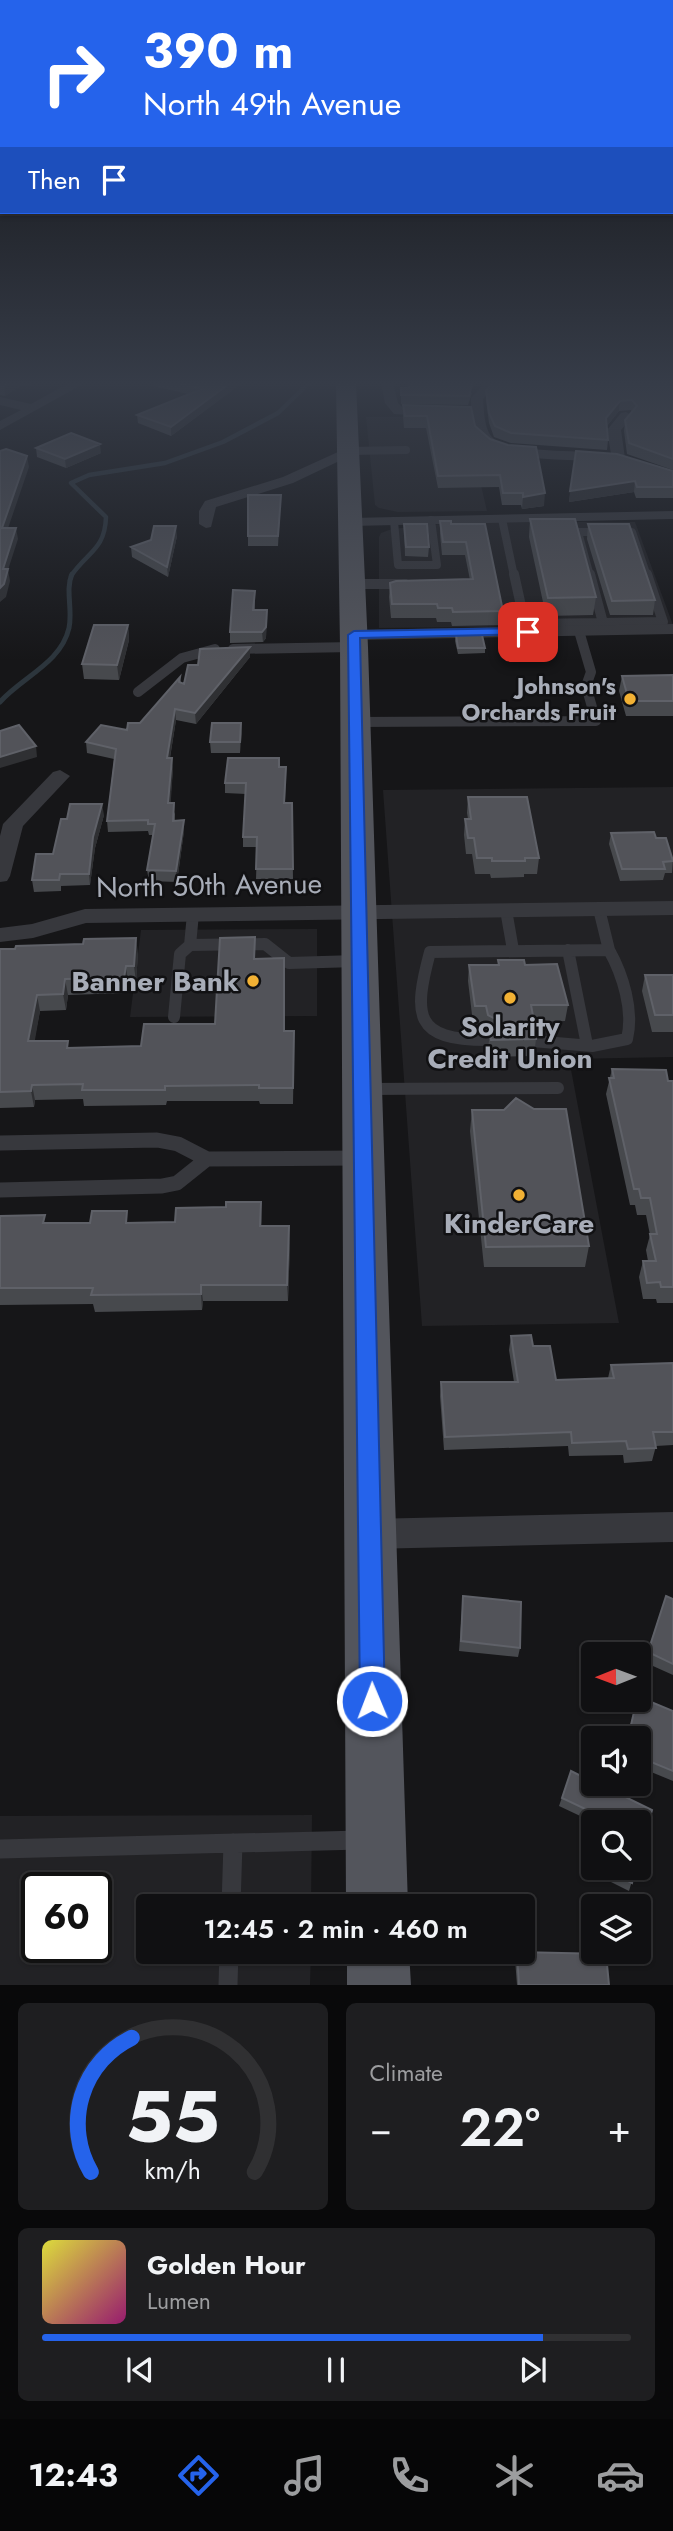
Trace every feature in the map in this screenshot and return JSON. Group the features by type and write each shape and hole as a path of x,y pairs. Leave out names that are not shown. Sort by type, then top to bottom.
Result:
{"main road":[{"path":"350,476 377,1894"},
{"path":"378,1964 379,1985"}],"street":[{"path":"206,524 206,511 210,504 297,476"},
{"path":"351,522 673,515"},
{"path":"354,641 673,629"},
{"path":"0,876 6,822 60,776"},
{"name":"North 50th Avenue","path":"0,935 33,930 85,915 673,908"},
{"path":"369,1534 673,1527"}],"lane":[{"path":"580,517 586,532"},
{"path":"502,519 525,624 603,623 663,622 632,531 578,532 603,623"},
{"path":"394,521 398,565 437,565 431,520"},
{"path":"353,584 412,584"},
{"path":"355,722 596,721 586,685 591,672 579,631"},
{"path":"138,692 178,658 193,652 354,641"},
{"path":"532,1041 587,1045 613,1044 627,1039 631,1022 616,959 609,950 598,909"},
{"path":"506,910 513,950"},
{"path":"190,945 193,914"},
{"path":"174,1017 180,954 190,945 265,944 289,963 360,961"},
{"path":"568,950 587,1045"},
{"path":"487,1041 449,1040 433,1033 427,1025 419,1005 422,979 430,952 609,950"},
{"path":"361,1089 558,1088"},
{"path":"0,1143 158,1140 178,1144 207,1159 362,1158"},
{"path":"0,1190 162,1186 177,1183 207,1159"},
{"path":"0,1849 376,1840"},
{"path":"231,1894 233,1843"},
{"path":"228,1985 229,1964"}],"shaded area":[{"path":"372,476 479,476 487,511 398,512 375,505"},
{"path":"463,522 635,522 673,625 379,628 381,533 392,529"},
{"path":"673,787 673,1057 569,1059 619,1323 422,1326 383,790"},
{"path":"317,929 317,1016 130,1017 141,930"},
{"path":"312,1815 311,1894 136,1894 136,1964 311,1964 310,1985 0,1985 0,1816"}],"building":[{"path":"0,476 20,476 2,528 16,528 3,569 8,569 4,584 0,588"},
{"path":"500,476 542,476 545,493 523,497 523,493 503,493"},
{"path":"572,476 673,476 673,487 637,487 635,481 570,491"},
{"path":"248,495 281,495 278,536 248,536"},
{"path":"530,519 575,519 596,597 548,598"},
{"path":"440,521 451,521 451,524 485,524 503,611 453,612 452,608 438,608 437,604 392,604 390,583 396,581 473,579 466,542 443,542"},
{"path":"404,524 427,524 429,547 406,547"},
{"path":"588,524 629,524 655,600 612,601"},
{"path":"154,526 176,526 167,567 131,547 151,540"},
{"path":"233,590 255,591 253,610 267,610 266,627 262,632 230,632"},
{"path":"94,625 128,625 117,665 82,664"},
{"path":"456,635 482,635 485,648 458,648"},
{"path":"250,647 195,713 175,709 167,758 172,758 168,803 174,803 173,821 184,820 176,871 147,870 155,824 148,824 148,820 107,821 116,749 86,742 101,725 127,730 128,723 140,723 180,677 179,682 184,684 188,665 198,665 200,649"},
{"path":"673,675 673,701 629,701 622,676"},
{"path":"212,723 241,723 240,742 210,742"},
{"path":"19,725 36,746 0,757 0,731"},
{"path":"228,758 279,758 279,767 286,767 284,803 292,803 293,869 256,869 257,837 243,837 246,783 225,783"},
{"path":"468,797 527,797 539,858 525,858 525,861 492,861 492,858 477,858 474,838 468,838 465,819 471,819"},
{"path":"70,804 102,804 93,837 89,874 60,874 59,880 32,880 36,854 53,854 61,819 67,819"},
{"path":"654,832 656,838 666,838 673,861 663,862 665,869 622,869 611,833"},
{"path":"255,937 254,959 284,958 284,1031 294,1031 293,1088 259,1088 259,1085 165,1086 165,1090 82,1090 83,1084 32,1085 31,1091 0,1092 0,949 83,944 84,939 136,938 134,966 126,966 124,978 65,979 63,994 37,995 28,1041 68,1041 67,1048 141,1046 144,1024 215,1024 220,938"},
{"path":"498,960 524,960 525,965 557,964 568,1005 531,1005 533,1016 525,1024 529,1031 535,1033 536,1039 491,1040 490,1032 496,1028 497,1020 488,1015 486,1006 475,1006 469,965 499,965"},
{"path":"645,975 673,975 673,1015 655,1015"},
{"path":"612,1069 666,1070 668,1081 673,1081 673,1287 661,1287 660,1282 647,1283 643,1261 656,1261 650,1234 657,1234 650,1198 641,1198 639,1189 634,1189 609,1078 614,1078"},
{"path":"516,1098 534,1109 566,1109 589,1246 486,1247 472,1110 504,1110"},
{"path":"226,1202 261,1202 260,1226 289,1226 287,1285 201,1285 201,1294 91,1295 93,1288 0,1288 0,1216 45,1215 43,1223 90,1223 92,1211 127,1211 126,1223 175,1222 176,1208 226,1207"},
{"path":"531,1335 533,1346 550,1346 556,1380 614,1378 611,1365 673,1363 673,1432 653,1432 656,1448 628,1449 626,1441 572,1443 571,1432 445,1437 441,1382 518,1382 511,1336"},
{"path":"463,1596 521,1602 520,1648 461,1641"},
{"path":"666,1596 673,1599 673,1664 651,1653 651,1643"},
{"path":"651,1702 673,1711 673,1771 651,1762 651,1726 631,1726 634,1712 651,1712"},
{"path":"571,1771 581,1776 581,1796 623,1796 652,1810 651,1814 651,1810 588,1810 562,1798"},
{"path":"535,1952 581,1953 581,1964 607,1964 609,1985 519,1985 518,1964 535,1964"}],"waterway":[{"path":"72,575 99,544 105,528 106,517 71,483 88,476"},
{"path":"0,702 49,660 65,640 70,621 69,587 72,575"}],"place":[{"name":"Johnson's Orchards Fruit","path":"630,699"},
{"name":"Banner Bank","path":"253,981"},
{"name":"Solarity Credit Union","path":"510,998"},
{"name":"KinderCare","path":"519,1195"}],"route":[{"path":"372,1701 354,635 528,632"}]}
